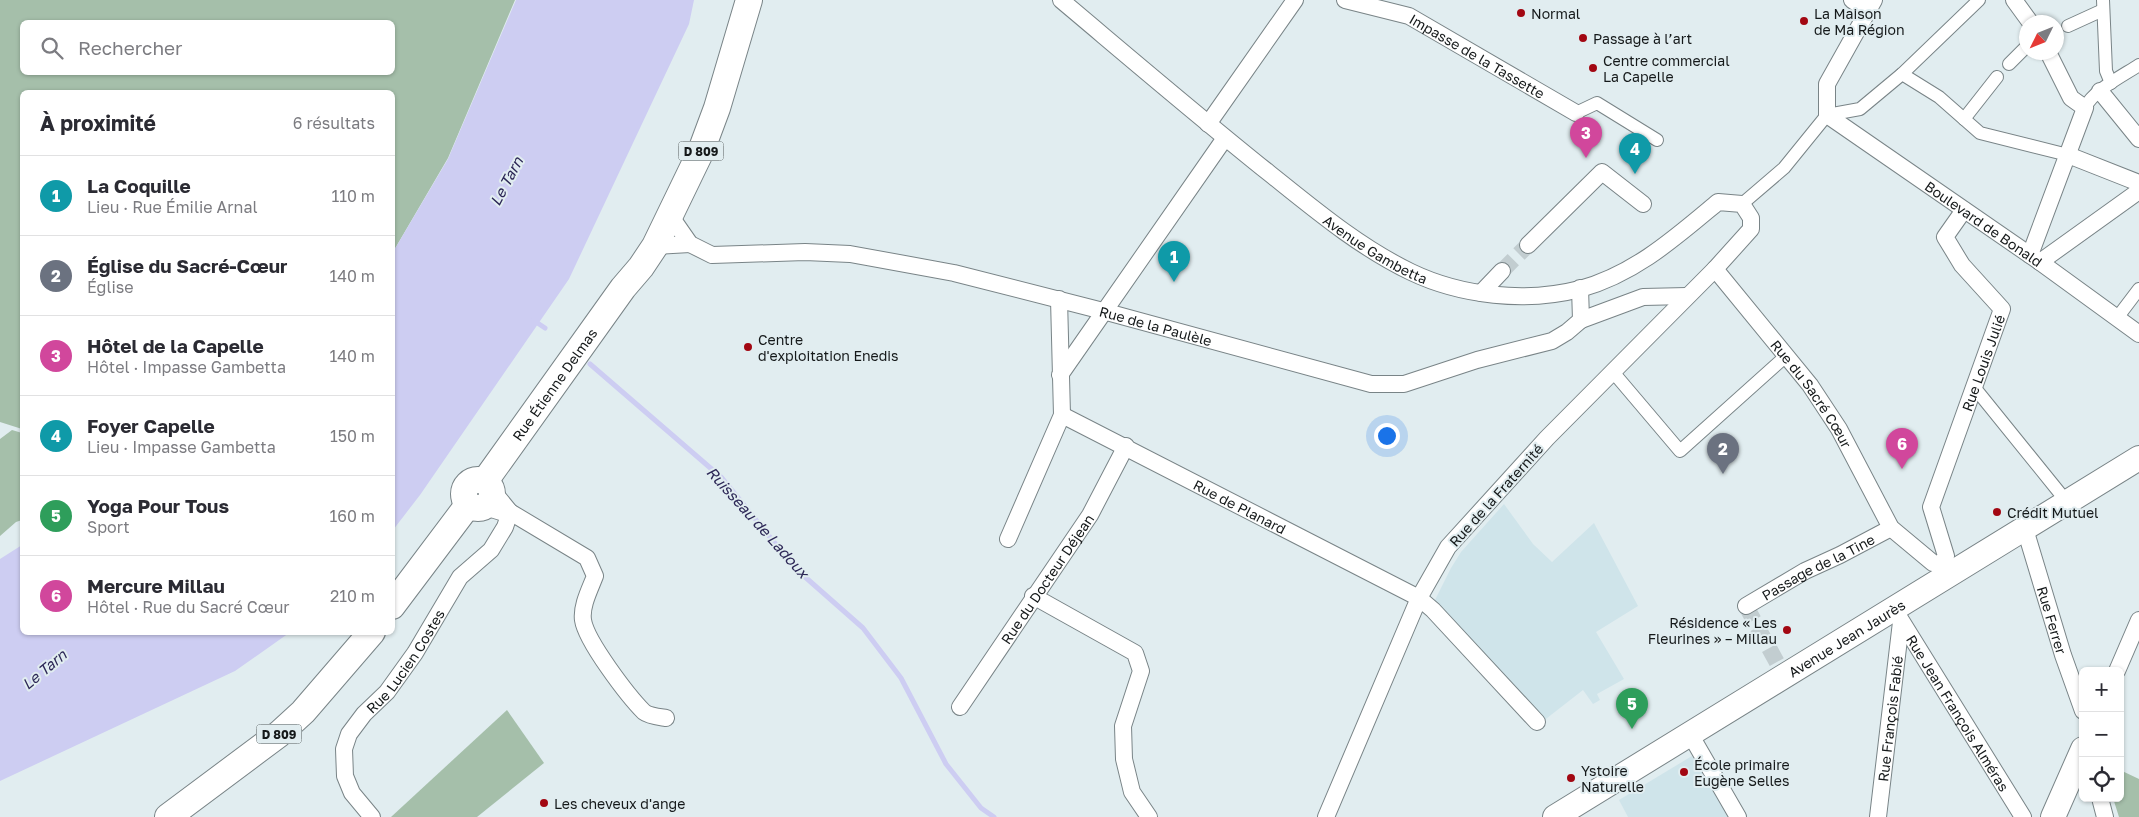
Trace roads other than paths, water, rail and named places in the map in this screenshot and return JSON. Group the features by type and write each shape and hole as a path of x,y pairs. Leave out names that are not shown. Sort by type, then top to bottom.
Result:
{"main road":[{"name":"Rue Étienne Delmas","path":"623,288 634,260 673,188 689,153 722,60 739,0"},
{"name":"Rue Étienne Delmas","path":"395,602 482,496 577,352 656,246 701,151 717,108 749,0"},
{"name":"Avenue Jean Jaurès","path":"1555,817 1690,734 1783,671 1897,615 1944,570 2025,529 2139,458"},
{"name":"D 809","path":"168,817 279,734 303,712 369,635"},
{"path":"2053,817 2074,789 2081,757"}],"street":[{"name":"Avenue Gambetta","path":"1061,0 1225,138 1327,219 1376,253 1412,272 1481,293 1544,295 1580,288 1633,267 1655,254 1718,202 1742,204"},
{"path":"1208,124 1295,0"},
{"name":"Impasse de la Tassette","path":"1345,0 1410,16 1576,113"},
{"path":"1742,204 1784,168 1827,115 1827,84 1871,5 1852,0"},
{"path":"1827,115 1860,109 1902,74 1979,0"},
{"path":"2014,0 2025,15"},
{"path":"2068,26 2103,5 2105,87 2139,139"},
{"path":"2009,64 2019,54"},
{"path":"2052,60 2071,98 2085,108"},
{"path":"2035,258 2087,103 2105,87 2139,65"},
{"path":"1902,74 1938,97 1980,133 2068,155 2139,183"},
{"path":"1964,119 1997,77"},
{"path":"1576,113 1597,102 1657,140"},
{"name":"Boulevard de Bonald","path":"1827,115 2035,258 2139,334"},
{"path":"1060,375 1225,138"},
{"path":"1528,245 1602,172 1644,204"},
{"path":"2035,258 2139,192"},
{"name":"Rue de la Fraternité","path":"1326,817 1419,598 1448,547 1547,438 1715,269 1751,230 1751,218 1742,204"},
{"name":"Rue de la Paulèle","path":"675,205 674,221 690,244 712,255 805,252 850,254 954,273 1103,311 1371,384 1404,384 1477,360 1552,341 1568,332 1581,320 1643,297 1687,296"},
{"name":"Rue Louis Julié","path":"1944,570 1946,556 1931,507 2002,309 1962,265 1944,237 1964,210"},
{"name":"Rue de la Paulèle","path":"656,246 690,244"},
{"name":"Rue du Sacré Cœur","path":"1715,269 1810,385 1840,429 1890,528"},
{"path":"1481,293 1502,271"},
{"path":"1580,288 1581,320"},
{"path":"2116,318 2139,289"},
{"path":"1008,539 1062,414 1060,300"},
{"path":"1613,372 1680,451 1786,356"},
{"path":"1974,387 2066,502"},
{"name":"Rue de Planard","path":"1062,414 1419,598 1433,610 1537,722"},
{"name":"Rue du Docteur Déjean","path":"960,707 1033,596 1090,515 1126,446"},
{"path":"482,496 501,512 510,512 587,558 595,576 584,608 583,618 586,631 599,655 646,713 666,718"},
{"name":"Rue Lucien Costes","path":"372,817 352,793 345,776 344,748 349,734 364,714 387,692 415,653 460,577 491,550 510,512"},
{"path":"1890,528 1944,570"},
{"name":"Passage de la Tine","path":"1746,606 1805,571 1840,555 1890,528"},
{"name":"Rue Ferrer","path":"2025,529 2063,655 2079,700"},
{"path":"1033,596 1135,653 1141,671 1123,726 1124,759 1132,792 1149,817"},
{"name":"Rue François Fabié","path":"1878,817 1897,615"},
{"name":"Rue Jean François Alméras","path":"1897,615 2023,817"},
{"path":"2119,667 2139,620"},
{"path":"1690,734 1738,817"}],"water":[{"name":"Le Tarn","path":"516,0 694,0 689,24 569,279 420,495 395,527 395,249 448,159"},
{"name":"Le Tarn","path":"20,546 20,635 286,635 235,671 0,781 0,559"}],"waterway":[{"path":"533,320 545,328"},
{"name":"Ruisseau de Ladoux","path":"590,364 722,478 796,569 863,628 901,678 946,764 981,808 994,817"}],"tunnel":[{"path":"1502,271 1528,245"},
{"path":"1746,606 1780,668"}],"place":[{"name":"Normal","path":"1521,13"},
{"name":"La Maison de Ma Région","path":"1804,21"},
{"name":"Passage à l’art","path":"1583,38"},
{"name":"Centre commercial La Capelle","path":"1593,68"},
{"name":"Hôtel de la Capelle","path":"1586,158"},
{"name":"Foyer Capelle","path":"1635,174"},
{"name":"La Coquille","path":"1174,282"},
{"name":"Centre d'exploitation Enedis","path":"748,347"},
{"name":"Mercure Millau","path":"1902,469"},
{"name":"Église du Sacré-Cœur","path":"1723,474"},
{"name":"Crédit Mutuel","path":"1997,512"},
{"name":"Résidence « Les Fleurines » – Millau","path":"1787,630"},
{"name":"Yoga Pour Tous","path":"1632,729"},
{"name":"École primaire Eugène Selles","path":"1684,772"},
{"name":"Ystoire Naturelle","path":"1571,778"},
{"name":"Les cheveux d'ange","path":"544,803"}]}
